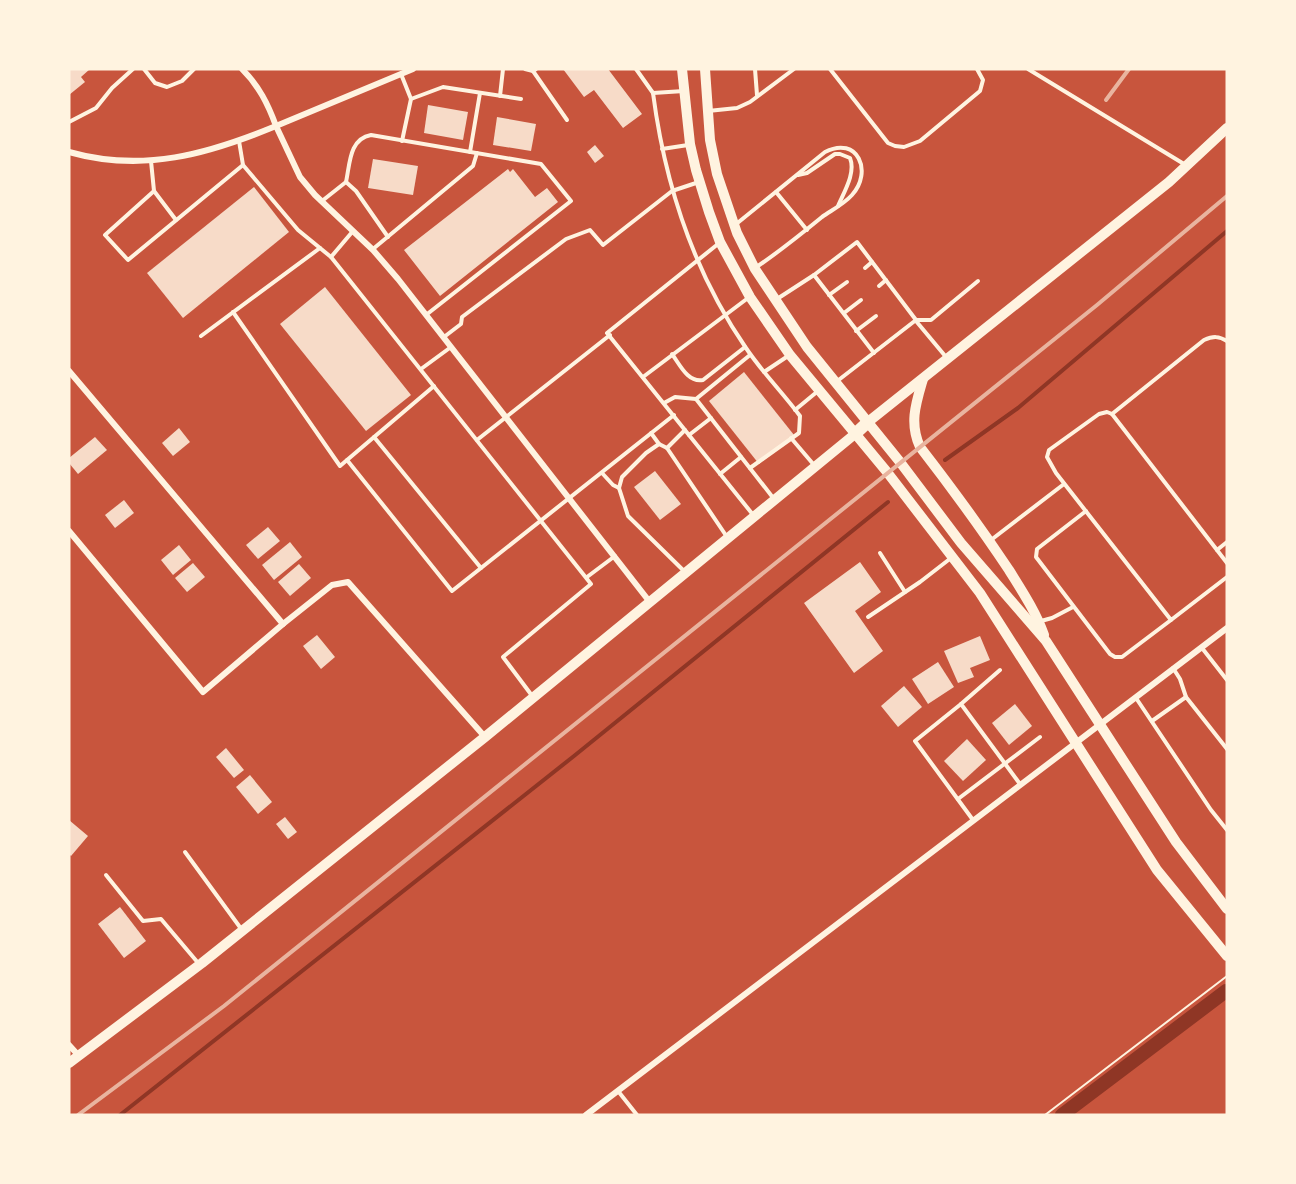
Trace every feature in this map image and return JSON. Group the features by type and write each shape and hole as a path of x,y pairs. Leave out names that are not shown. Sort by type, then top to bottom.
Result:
{"main road":[{"path":"682,69 690,144 700,181 720,242 750,297 790,355 887,472 980,593 1157,870 1227,956"},
{"path":"705,69 710,140 717,174 734,226 755,269 807,347 961,543 1034,622"},
{"path":"69,1063 200,964 485,737 868,422 1187,166 1227,128"},
{"path":"923,378 913,418 915,437 920,447 990,541 1046,641 1176,842 1227,909"}],"street":[{"path":"242,69 256,83 268,103 300,177 321,202 373,250 444,337 650,601"},
{"path":"69,152 124,162 151,161 209,151 239,141 413,69"},
{"path":"69,372 283,624"},
{"path":"69,531 203,692 332,585 348,582 485,737"},
{"path":"586,1115 1227,628"},
{"path":"69,1045 79,1056"}],"lane":[{"path":"69,122 96,108 112,88 133,69"},
{"path":"144,69 155,83 167,87 182,81 194,69"},
{"path":"500,96 503,69"},
{"path":"525,69 535,70 567,120"},
{"path":"636,69 653,93 662,149 672,191 696,260 724,315 750,355 800,416 798,433 750,468"},
{"path":"755,69 758,96"},
{"path":"708,111 737,108 758,96 794,69"},
{"path":"830,69 888,143 904,147 920,141 980,91 983,80 977,69"},
{"path":"1028,69 1187,166"},
{"path":"401,74 411,99 402,141"},
{"path":"411,99 443,87 521,99"},
{"path":"653,93 684,90"},
{"path":"470,152 480,93"},
{"path":"321,202 346,182 354,145 364,136 370,135 541,164 572,201 426,315"},
{"path":"239,141 243,165 298,230 331,257 591,584 503,657 533,697"},
{"path":"662,149 690,144"},
{"path":"734,226 812,161 830,149 843,147 854,151 862,168 860,181 853,195 786,248 755,269"},
{"path":"373,250 473,166 477,153"},
{"path":"796,175 807,173 835,154 850,158 851,172 837,206"},
{"path":"151,161 154,191 176,220"},
{"path":"154,191 105,235 128,260 243,165"},
{"path":"444,337 461,324 462,317 566,239 590,230 603,244 672,191 700,181"},
{"path":"346,182 356,191 388,237"},
{"path":"776,192 807,230"},
{"path":"331,257 353,231"},
{"path":"477,440 609,335 607,333 720,242"},
{"path":"775,299 814,275 857,242 898,298 948,359"},
{"path":"201,336 320,248"},
{"path":"865,268 872,262"},
{"path":"814,275 874,353"},
{"path":"879,286 886,280"},
{"path":"835,383 916,320 931,320 978,281"},
{"path":"829,295 847,282"},
{"path":"643,377 750,297"},
{"path":"893,302 898,298"},
{"path":"844,313 861,300"},
{"path":"233,312 340,466 434,386"},
{"path":"856,331 876,316"},
{"path":"609,335 754,516"},
{"path":"1112,414 1204,340 1213,336 1227,341"},
{"path":"421,369 451,347"},
{"path":"672,354 690,379 698,381 703,380 745,347"},
{"path":"664,403 675,398 696,399 750,355"},
{"path":"764,372 790,355"},
{"path":"795,410 820,389"},
{"path":"696,399 775,500"},
{"path":"1171,620 1064,484 1049,463 1047,457 1049,450 1099,414 1104,412 1112,414 1227,563"},
{"path":"347,460 452,591 674,415"},
{"path":"689,435 711,418"},
{"path":"667,448 685,430"},
{"path":"651,433 659,444 667,448 728,538"},
{"path":"374,437 481,568"},
{"path":"791,438 816,467"},
{"path":"659,444 646,453 622,477 619,488 628,516 685,572"},
{"path":"720,474 741,457"},
{"path":"602,472 613,485 619,488"},
{"path":"990,541 1064,484"},
{"path":"1086,511 1037,549 1035,553 1073,607 1115,657 1122,657 1227,578"},
{"path":"1217,549 1227,542"},
{"path":"880,553 905,592"},
{"path":"586,578 615,556"},
{"path":"868,617 951,557"},
{"path":"1034,622 1052,618 1073,607"},
{"path":"1202,647 1227,680"},
{"path":"1173,668 1180,679 1186,697 1227,749"},
{"path":"974,821 915,741 1000,670"},
{"path":"1152,721 1186,697"},
{"path":"1135,698 1227,830"},
{"path":"961,704 1020,784"},
{"path":"958,799 1040,737"},
{"path":"185,852 242,930"},
{"path":"106,875 143,921 161,919 200,964"},
{"path":"618,1091 637,1115"}],"path":[{"path":"1045,1115 1227,976"}],"building":[{"path":"69,69 90,69 81,77 85,82 69,95"},
{"path":"563,69 608,69 642,114 623,128 594,90 584,97"},
{"path":"428,105 468,112 463,140 424,133"},
{"path":"497,117 536,124 531,151 493,145"},
{"path":"595,145 604,156 595,163 587,152"},
{"path":"373,159 418,166 413,195 368,188"},
{"path":"508,169 510,172 513,169 535,197 547,188 558,202 440,296 404,250"},
{"path":"254,187 289,232 183,318 147,273"},
{"path":"325,287 411,395 366,431 280,324"},
{"path":"744,372 794,435 759,464 709,401"},
{"path":"179,428 190,442 173,456 162,443"},
{"path":"95,437 107,450 78,474 69,463 69,458"},
{"path":"655,471 681,504 660,520 634,487"},
{"path":"124,500 134,513 115,528 105,515"},
{"path":"268,527 280,541 258,559 246,545"},
{"path":"290,542 302,557 274,580 262,565"},
{"path":"179,545 191,560 173,575 161,560"},
{"path":"860,562 881,592 855,611 883,651 854,673 804,603"},
{"path":"193,563 205,577 187,592 175,578"},
{"path":"299,564 311,578 290,596 278,582"},
{"path":"317,635 335,657 321,669 303,646"},
{"path":"980,636 990,660 970,668 974,677 958,683 944,651"},
{"path":"938,662 954,687 928,704 912,679"},
{"path":"904,686 922,707 898,727 881,706"},
{"path":"1015,704 1032,726 1009,745 992,723"},
{"path":"967,739 986,760 963,781 944,761"},
{"path":"226,748 244,770 234,778 216,757"},
{"path":"250,775 272,802 258,814 236,787"},
{"path":"285,817 297,832 288,839 276,824"},
{"path":"69,820 88,836 71,856 69,854"},
{"path":"120,907 146,941 124,958 98,924"}],"waterway":[{"path":"945,460 1018,408 1227,231"},
{"path":"120,1115 574,756 888,502"},
{"path":"1062,1115 1226,991"}],"railway":[{"path":"1106,100 1129,69"},
{"path":"78,1115 224,1006 1097,305 1227,196"}]}
